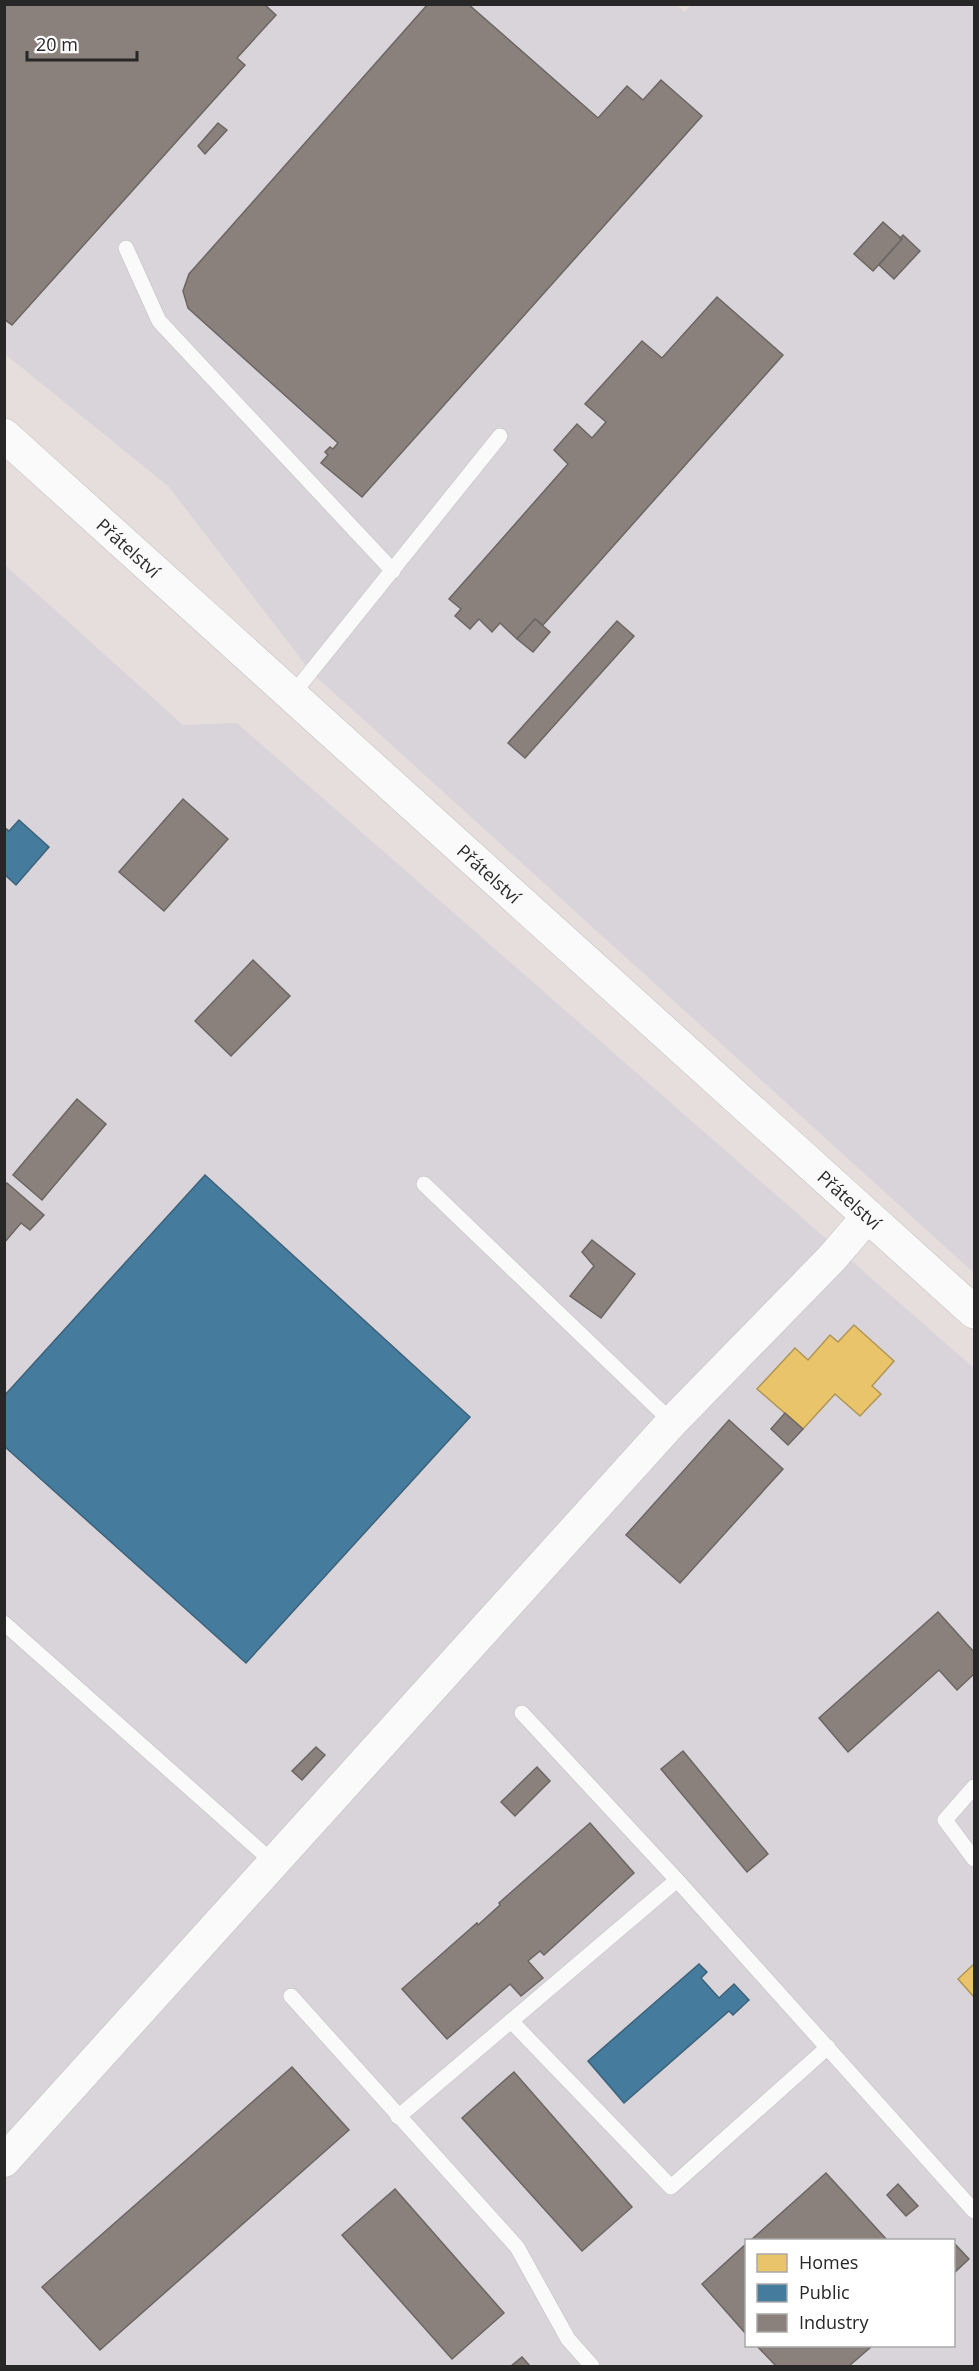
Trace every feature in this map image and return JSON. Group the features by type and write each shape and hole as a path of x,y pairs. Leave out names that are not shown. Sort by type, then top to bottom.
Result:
{"main road":[{"name":"Přátelství","path":"4,435 975,1312"}],"street":[{"path":"4,2161 672,1422 832,1258 868,1216"}],"lane":[{"path":"126,248 159,321 393,571"},
{"path":"292,695 500,436"},
{"path":"424,1184 672,1422"},
{"path":"4,1623 274,1863"},
{"path":"522,1713 677,1880 975,2211"},
{"path":"975,1787 945,1820 975,1859"},
{"path":"398,2117 677,1880"},
{"path":"291,1996 398,2117 518,2247 568,2339 592,2367"},
{"path":"511,2021 671,2187 828,2047"}],"shaded area":[{"path":"675,4 685,12 691,4 974,5 974,1273 311,672 169,487 5,354 4,5"},
{"path":"4,564 183,725 237,723 974,1368 974,2366 5,2366"}],"building: Homes":[{"path":"854,1325 894,1361 872,1386 881,1394 860,1416 835,1394 803,1429 757,1389 795,1348 808,1360 830,1335 838,1342"},
{"path":"974,1964 974,1997 958,1979"}],"building: Public":[{"path":"19,820 49,847 16,885 4,874 4,827 9,831"},
{"path":"205,1175 470,1417 246,1663 4,1446 4,1396"},
{"path":"699,1964 707,1972 701,1978 719,1998 734,1984 749,2000 733,2015 729,2011 624,2103 588,2061"}],"building: Industry":[{"path":"4,4 264,4 276,15 237,58 245,65 12,325 4,319"},
{"path":"428,4 468,4 598,118 627,86 643,100 661,80 702,116 362,497 321,463 328,455 325,452 330,447 333,449 338,443 188,308 183,291 189,274"},
{"path":"218,123 227,130 205,154 198,146"},
{"path":"883,222 902,239 873,271 854,254"},
{"path":"903,235 920,251 894,279 879,265"},
{"path":"717,297 783,355 543,625 535,619 517,639 500,623 492,632 479,619 470,629 455,616 461,609 449,599 568,464 554,450 577,424 592,438 606,422 585,404 642,341 662,358"},
{"path":"535,619 550,632 533,652 517,639"},
{"path":"617,621 634,636 525,758 508,743"},
{"path":"183,799 228,839 164,911 119,872"},
{"path":"253,960 290,996 231,1056 195,1021"},
{"path":"77,1099 106,1124 42,1200 13,1175"},
{"path":"7,1183 44,1215 30,1230 21,1223 4,1243 4,1186"},
{"path":"592,1240 635,1274 601,1318 570,1296 594,1266 582,1252"},
{"path":"785,1413 803,1429 788,1445 771,1429"},
{"path":"729,1420 783,1469 680,1583 626,1535"},
{"path":"938,1612 974,1652 974,1674 957,1690 939,1670 848,1752 819,1718"},
{"path":"316,1747 325,1755 302,1780 292,1771"},
{"path":"683,1751 768,1854 747,1872 661,1769"},
{"path":"537,1767 550,1781 515,1816 501,1802"},
{"path":"590,1823 634,1873 544,1955 540,1951 528,1961 543,1978 521,1996 510,1984 447,2039 402,1989 477,1923 478,1925 500,1905 499,1903"},
{"path":"292,2067 349,2130 100,2350 42,2287"},
{"path":"514,2072 632,2207 582,2251 462,2118"},
{"path":"826,2173 886,2239 752,2239"},
{"path":"898,2184 918,2206 906,2216 887,2195"},
{"path":"395,2189 504,2313 452,2359 342,2235"},
{"path":"955,2244 969,2259 955,2272"},
{"path":"745,2245 745,2333 702,2284"},
{"path":"758,2347 871,2347 849,2366 776,2366"},
{"path":"522,2357 530,2366 511,2366"}]}
